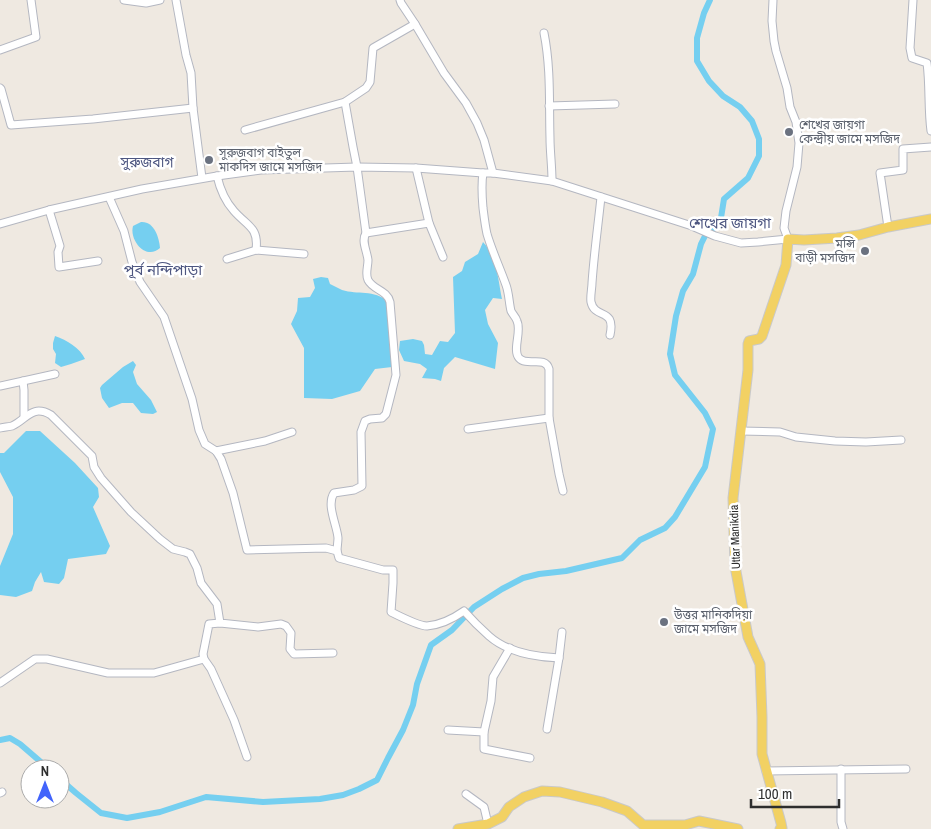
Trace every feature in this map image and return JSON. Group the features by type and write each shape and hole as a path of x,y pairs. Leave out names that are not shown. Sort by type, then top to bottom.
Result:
{"main road":[{"path":"788,239 804,240 859,235 888,227 931,219"},
{"name":"Uttar Manikdia","path":"781,829 762,754 760,664 748,637 734,566 733,498 748,370 748,344 749,341 759,339 762,336 786,265 788,239"},
{"path":"458,829 488,824 502,817 509,807 524,797 542,791 560,792 602,802 627,811 643,825 685,826 699,821 738,829"}],"street":[{"path":"0,50 36,36 31,0"},
{"path":"124,0 146,3 160,0"},
{"path":"176,0 191,73 193,108 202,178"},
{"path":"400,0 477,123 493,173"},
{"path":"0,224 49,210 109,197 202,178 261,170 358,167 416,168 493,173 552,181 741,243 788,239 784,228 786,211 797,167 799,143 796,122 790,107 787,88 776,51 772,21 773,0"},
{"path":"913,0 910,48 912,58 927,63 931,132"},
{"path":"245,130 345,102 366,88 370,82 373,48 415,24"},
{"path":"544,33 549,66 552,181"},
{"path":"0,88 11,125 93,119 193,108"},
{"path":"345,102 358,167 366,233 364,237 368,260 367,278 369,282 389,298 396,375 386,414 382,418 365,421 361,432 362,486 354,490 334,493 332,497 339,558 383,570 393,570 391,612 402,618 426,626 442,622 464,611 490,637 510,648 545,658 559,658"},
{"path":"549,106 616,104"},
{"path":"888,227 880,173 903,170 903,149 931,147"},
{"path":"416,168 429,222 443,257"},
{"path":"483,173 481,193 486,227 507,287 511,310 518,324 516,351 518,357 528,362 545,362 548,365 549,418 563,492"},
{"path":"217,176 219,187 234,211 256,234 256,250"},
{"path":"109,197 124,231 132,262 140,282 164,317 192,399 199,430 205,444 216,451 221,459 233,493 247,550 326,548 337,551"},
{"path":"601,198 591,302 594,307 611,320 610,335"},
{"path":"49,210 60,246 58,252 59,267 98,260"},
{"path":"366,233 429,222"},
{"path":"227,259 256,250 304,254"},
{"path":"0,386 55,374"},
{"path":"22,381 24,416"},
{"path":"0,428 12,425 24,416 38,410 51,415 92,456 94,467 101,478 131,512 160,539 173,548 190,554 197,568 201,583 217,604 220,623"},
{"path":"468,429 549,418"},
{"path":"741,431 780,432 796,437 835,441 901,440"},
{"path":"216,451 265,441 292,432"},
{"path":"247,757 234,720 211,669 204,659 203,654 208,624 220,623 258,627 281,624 286,626 291,633 290,648 294,654 333,653"},
{"path":"547,729 562,632"},
{"path":"510,648 493,677 491,701 484,732 484,749 530,758"},
{"path":"0,683 35,659 48,659 108,673 154,672 204,659"},
{"path":"448,730 484,732"},
{"path":"841,769 841,822 843,829"},
{"path":"766,770 906,769"},
{"path":"466,794 484,807 488,824"}],"water":[{"path":"141,222 149,224 157,235 160,248 155,251 149,252 144,250 136,243 132,231 133,226"},
{"path":"483,242 494,261 502,299 493,298 485,310 488,324 498,343 495,369 455,357 444,368 441,381 422,378 427,369 420,364 404,361 399,350 400,341 413,339 422,341 425,354 432,355 440,341 448,342 455,333 453,277 462,271 465,262 478,254"},
{"path":"328,278 330,284 342,290 377,295 389,302 392,367 375,369 360,391 332,399 304,398 304,348 291,324 297,311 298,298 310,297 315,288 313,279"},
{"path":"55,336 73,345 85,359 61,367 55,363 56,354 53,349 53,343"},
{"path":"133,361 136,365 133,372 137,384 151,400 157,412 153,414 141,413 133,403 122,403 109,408 102,398 100,388 102,385"},
{"path":"26,431 40,431 75,463 98,488 99,497 93,507 110,546 106,554 68,559 64,578 59,584 44,582 41,572 32,591 16,597 0,595 0,566 13,534 13,497 0,472 0,453 4,453"}],"waterway":[{"path":"70,788 101,813 127,818 160,812 206,797 263,802 320,799 343,795 359,789 377,780 403,730 413,705 417,684 431,645 452,630 474,607 523,578 566,571 622,558 640,540 665,528 675,517 705,467 713,429 705,413 675,375 670,354 676,316 683,291 693,274 701,244 706,234 720,224 724,199 748,178 759,156 759,139 752,121 740,107 723,96 709,81 697,61 697,38 710,0"},
{"path":"0,740 10,738 37,759"}],"place":[{"name":"শেখের জায়গা কেন্দ্রীয় জামে মসজিদ","path":"789,132"},
{"name":"সুরুজবাগ বাইতুল মাকদিস জামে মসজিদ","path":"209,160"},
{"name":"মুন্সি বাড়ী মসজিদ","path":"865,251"},
{"name":"উত্তর মানিকদিয়া জামে মসজিদ","path":"664,622"}],"district":[{"name":"সুরুজবাগ","path":"147,162"},
{"name":"শেখের জায়গা","path":"730,223"},
{"name":"পূর্ব নন্দিপাড়া","path":"163,270"}]}
